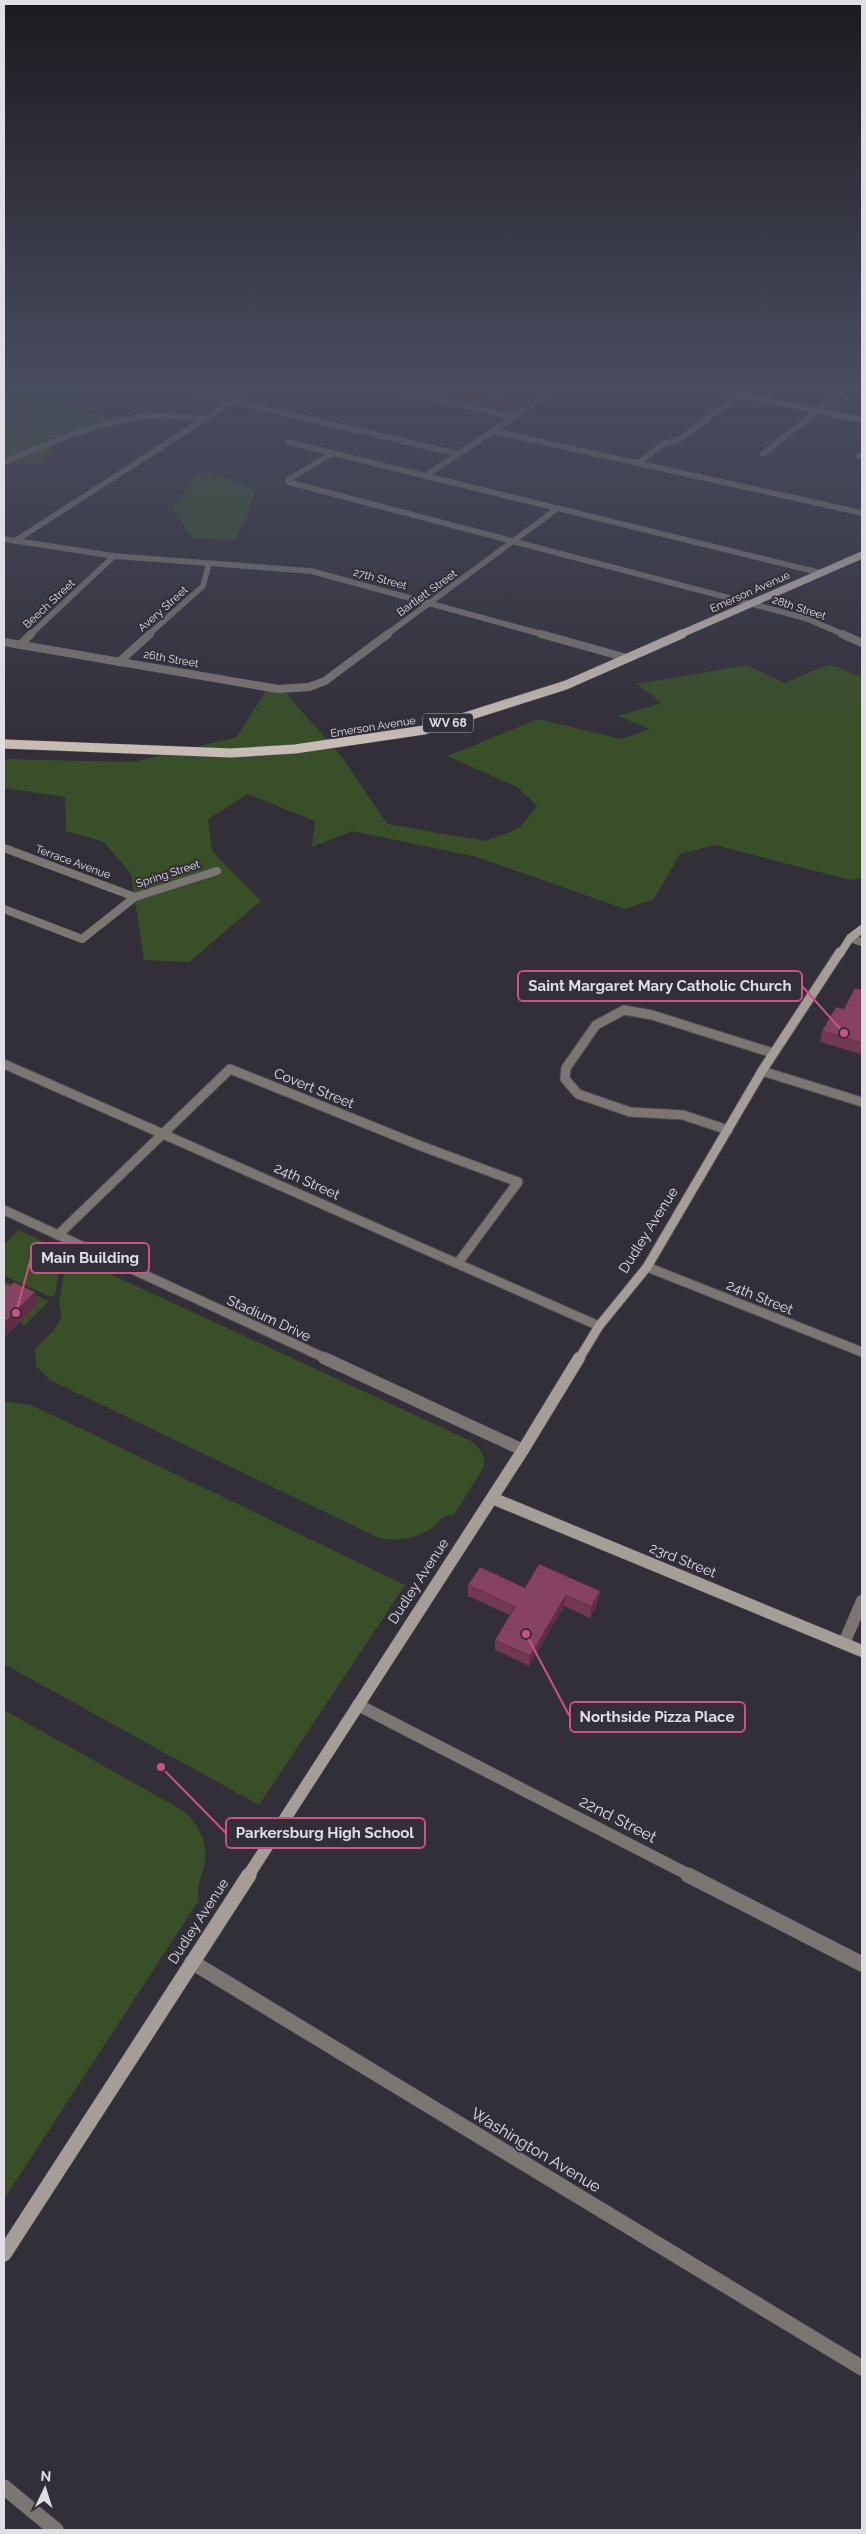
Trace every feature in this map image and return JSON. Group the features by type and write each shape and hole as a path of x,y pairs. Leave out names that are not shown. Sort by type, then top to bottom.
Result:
{"main road":[{"name":"Emerson Avenue","path":"4,744 231,753 295,749 362,741 424,730 566,686 862,555"}],"street":[{"path":"15,541 74,503"},
{"name":"28th Street","path":"368,503 805,618 862,643"},
{"path":"538,503 821,573"},
{"path":"818,503 862,513"},
{"name":"Bartlett Street","path":"331,676 558,508"},
{"name":"27th Street","path":"4,539 114,556 312,571 627,658"},
{"name":"Beech Street","path":"20,645 114,556"},
{"name":"Avery Street","path":"119,662 203,586 209,563"},
{"name":"26th Street","path":"4,642 278,689 309,687 325,682 331,676"},
{"name":"Terrace Avenue","path":"4,848 135,897"},
{"name":"Spring Street","path":"4,909 82,940 135,897 217,871"},
{"name":"Dudley Avenue","path":"4,2254 523,1450 599,1326 647,1267 762,1071 850,938 862,929"},
{"path":"850,938 862,942"},
{"path":"728,1130 683,1115 630,1112 578,1094 565,1079 566,1068 596,1025 624,1010 652,1015 774,1053"},
{"name":"24th Street","path":"4,1064 599,1326"},
{"name":"Covert Street","path":"58,1235 230,1069 421,1146 518,1182 458,1263"},
{"path":"762,1071 862,1102"},
{"name":"Stadium Drive","path":"4,1210 523,1450"},
{"name":"24th Street","path":"647,1267 862,1352"},
{"name":"23rd Street","path":"492,1498 862,1651"},
{"path":"844,1643 862,1601"},
{"name":"22nd Street","path":"358,1705 862,1964"},
{"name":"Washington Avenue","path":"192,1962 862,2368"},
{"path":"4,2487 56,2530"}],"green space":[{"path":"176,503 251,503 246,520 234,540 193,538 172,509"},
{"path":"829,664 862,677 862,878 850,880 715,845 680,854 654,899 625,909 477,857 352,831 312,847 315,821 248,794 208,819 212,851 261,901 189,962 144,960 131,874 104,842 66,831 65,797 4,788 4,759 133,762 237,737 265,692 285,692 342,757 387,824 485,841 519,828 537,806 517,787 447,756 538,719 621,739 650,729 618,716 662,703 637,684 747,665 785,683"},
{"path":"19,1230 62,1250 55,1295 51,1297 4,1276 4,1244"},
{"path":"67,1254 471,1441 478,1447 484,1457 482,1470 454,1515 444,1517 426,1532 413,1537 400,1539 379,1538 50,1380 36,1366 35,1349 54,1330 62,1316 59,1303"},
{"path":"4,1281 49,1301 25,1325 16,1317 10,1305 5,1292"},
{"path":"4,1401 30,1405 59,1418 405,1585 259,1805 4,1664"},
{"path":"4,1710 182,1810 194,1822 202,1836 205,1861 198,1888 199,1900 4,2199"}],"building":[{"path":"855,988 862,990 862,1043 822,1031 836,1007 844,1009"},
{"path":"14,1282 35,1292 4,1323 4,1283 10,1286"},
{"path":"539,1564 600,1591 591,1607 566,1595 530,1656 495,1640 515,1607 468,1585 480,1567 525,1588"}],"place":[{"name":"Saint Margaret Mary Catholic Church","path":"844,1033"},
{"name":"Main Building","path":"16,1313"},
{"name":"Northside Pizza Place","path":"526,1634"},
{"name":"Parkersburg High School","path":"161,1767"}]}
